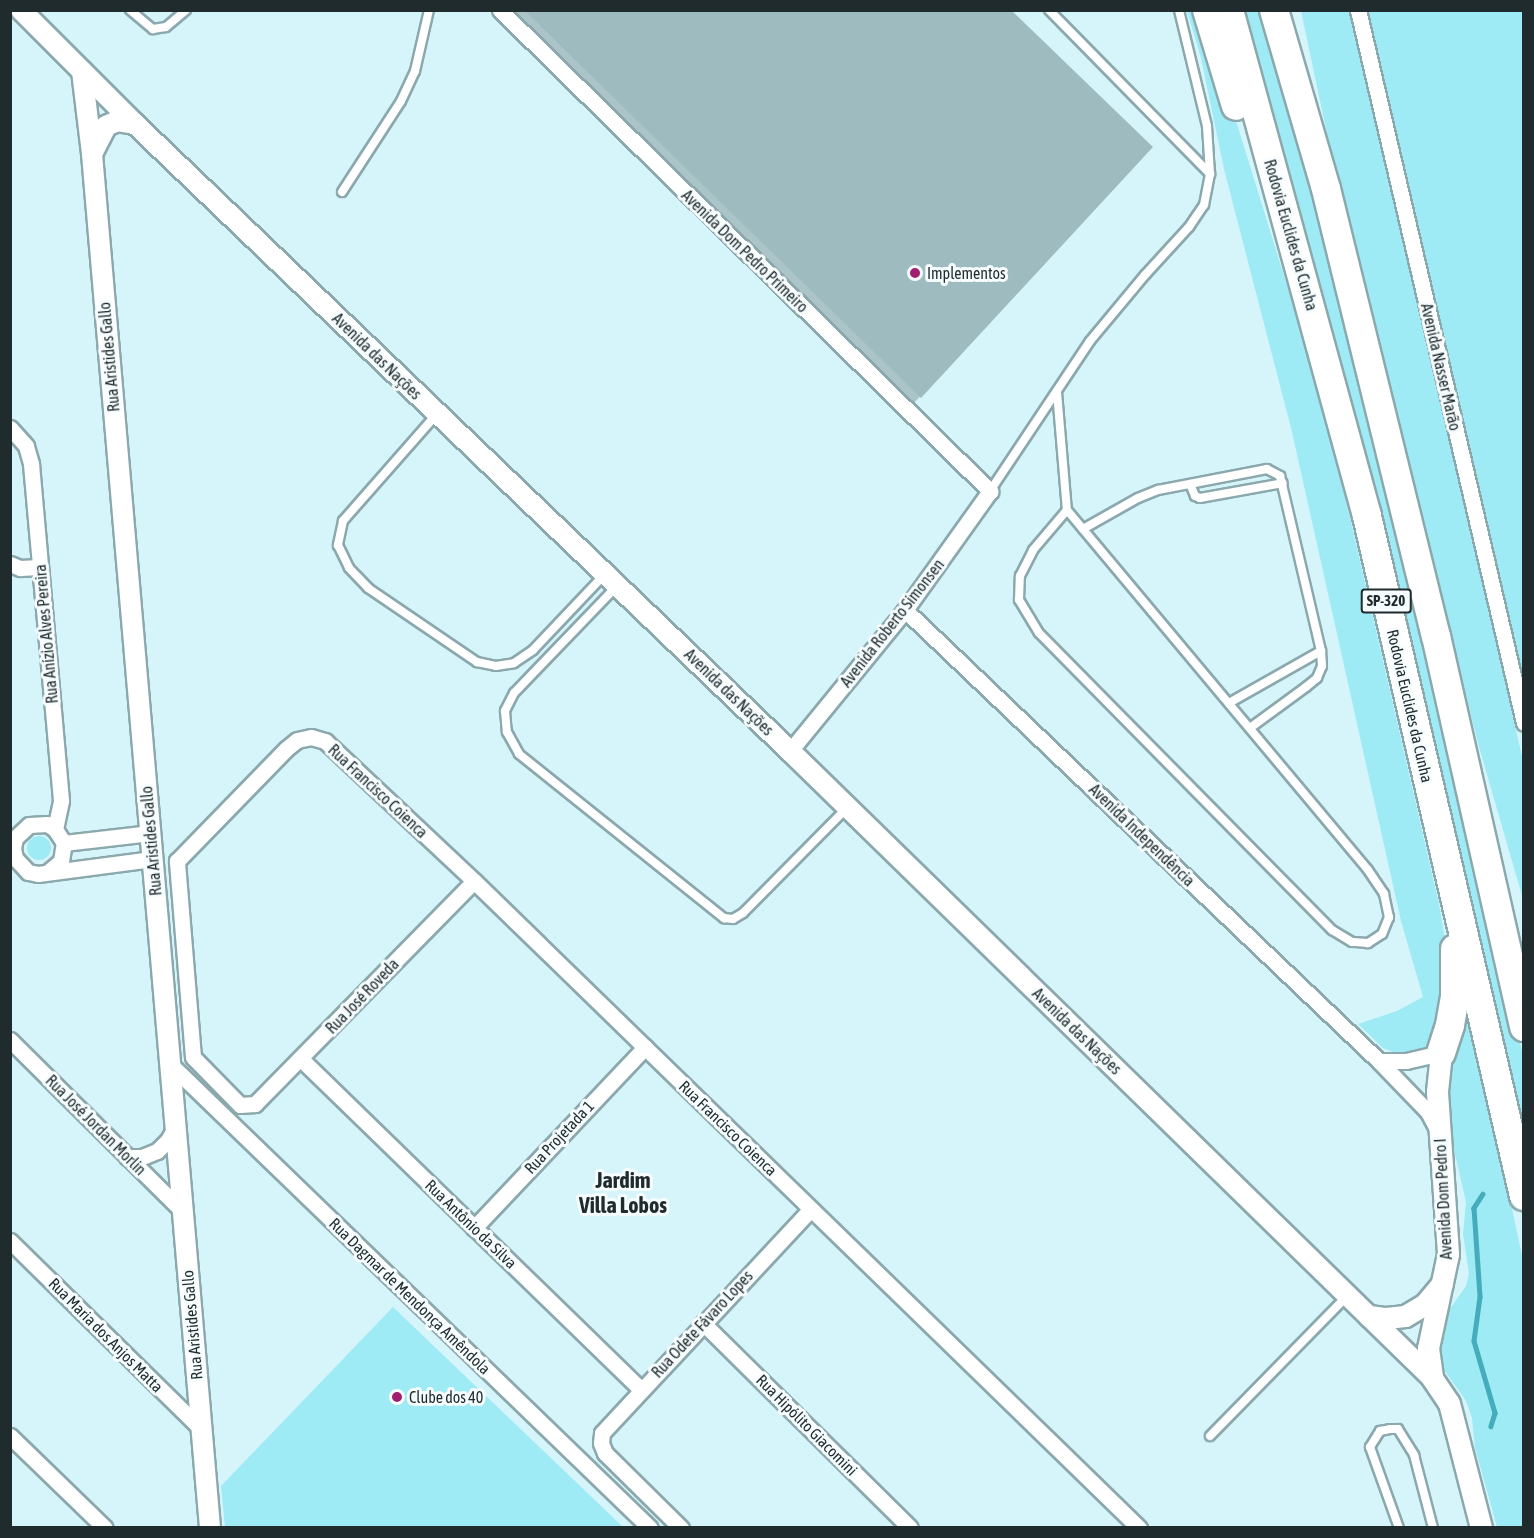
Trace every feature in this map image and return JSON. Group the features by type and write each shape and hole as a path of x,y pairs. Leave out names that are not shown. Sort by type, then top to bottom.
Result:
{"highway":[{"path":"1207,10 1255,166 1331,378"},
{"name":"Rodovia Euclides da Cunha","path":"1229,10 1367,516 1524,1196"},
{"name":"SP-320","path":"1274,10 1326,189 1436,636 1524,1027"},
{"path":"1290,10 1326,189"},
{"path":"1463,754 1524,935"},
{"path":"1441,1053 1455,998 1454,899"}],"main road":[{"name":"Avenida Dom Pedro I","path":"1432,1378 1428,1348 1448,1254 1437,1092 1441,1053"},
{"path":"1369,1316 1386,1318 1405,1316 1425,1304 1444,1281"},
{"path":"1432,1378 1449,1403 1480,1527"}],"street":[{"name":"Avenida das Nações","path":"21,10 135,124 848,807 1432,1378"},
{"name":"Avenida Dom Pedro Primeiro","path":"500,10 990,491"},
{"name":"Avenida Nasser Marão","path":"1358,10 1524,723"},
{"name":"Rua Aristides Gallo","path":"82,70 92,154 210,1527"},
{"path":"92,154 106,126 117,121 135,124"},
{"name":"Rua Anízio Alves Pereira","path":"10,428 28,452 61,801 54,823"},
{"name":"Avenida Roberto Simonsen","path":"790,751 905,610 990,491"},
{"path":"10,564 20,568 40,567"},
{"name":"Avenida Independência","path":"905,610 1379,1061 1428,1112 1439,1132"},
{"name":"Rua Francisco Coienca","path":"248,1107 234,1100 193,1057 177,861 286,749 297,740 311,737 325,741 474,881 1133,1526"},
{"path":"48,872 61,861 64,843 54,823 14,828 15,858 20,866 38,874 153,860"},
{"path":"64,843 150,833"},
{"name":"Rua José Roveda","path":"248,1107 262,1099 474,881"},
{"name":"Rua José Jordan Morlin","path":"10,1040 182,1211"},
{"name":"Rua Projetada 1","path":"474,1228 645,1047"},
{"path":"1379,1061 1424,1059 1441,1053"},
{"name":"Rua Antônio da Silva","path":"301,1059 641,1390"},
{"name":"Rua Dagmar de Mendonça Amêndola","path":"171,1065 650,1527"},
{"path":"127,1157 142,1157 157,1150 168,1140 176,1126"},
{"path":"150,1179 165,1184 180,1176"},
{"name":"Rua Odete Fávaro Lopes","path":"681,1527 605,1453 601,1443 602,1432 811,1209"},
{"name":"Rua Maria dos Anjos Matta","path":"10,1240 202,1430"},
{"name":"Rua Hipólito Giacomini","path":"703,1323 910,1527"},
{"path":"10,1436 105,1527"}],"lane":[{"path":"130,10 153,28 166,27 183,12"},
{"path":"342,192 401,101 415,71 429,10"},
{"path":"1049,10 1210,174"},
{"path":"990,491 1090,341 1189,227 1204,205 1210,174 1207,126 1179,10"},
{"path":"1057,392 1067,510 1368,870 1384,894 1389,917 1382,933 1368,943 1352,942 1332,930 1039,633 1019,600 1020,576 1033,550 1067,510"},
{"path":"437,414 343,521 339,545 349,568 368,588 477,662 496,666 514,663 532,650 611,580"},
{"path":"1083,529 1138,498 1158,490 1267,469 1280,476 1321,651 1322,666 1317,678 1250,728"},
{"path":"1190,484 1195,496 1200,498 1282,483"},
{"path":"611,580 513,693 505,711 507,732 519,754 724,918 733,919 743,913 848,807"},
{"path":"1229,703 1321,651"},
{"path":"1210,1437 1348,1295"},
{"path":"1399,1527 1370,1447 1380,1431 1390,1429 1398,1429 1414,1455 1433,1527"}],"shaded area":[{"path":"1187,11 1202,11 1316,379 1439,904 1450,969 1432,1046 1413,1052 1396,1053 1383,1048 1358,1024 1397,1011 1423,997 1401,921 1292,432 1224,169 1201,58"},
{"path":"1237,11 1268,11 1430,637 1523,1056 1523,1160"},
{"path":"1301,11 1352,11 1523,761 1523,899 1479,747 1338,186"},
{"path":"1366,11 1523,11 1523,690"},
{"path":"39,836 48,839 51,848 48,857 39,860 30,857 27,848 30,839"},
{"path":"1464,1020 1469,1021 1474,1030 1523,1260 1523,1527 1497,1527 1475,1448 1472,1418 1466,1401 1442,1367 1440,1351 1442,1326 1449,1310 1466,1286 1469,1273 1463,1234 1466,1202 1447,1119 1448,1063"},
{"name":"Clube dos 40","path":"393,1307 623,1527 225,1527 221,1486"}],"building":[{"name":"Implementos","path":"524,10 1011,10 1153,147 921,398"}],"waterway":[{"path":"1483,1194 1474,1208 1480,1297 1474,1341 1495,1413 1491,1426"}],"place":[{"name":"Implementos","path":"915,273"},
{"name":"Clube dos 40","path":"397,1397"}],"district":[{"name":"Jardim Villa Lobos","path":"623,1192"}]}
